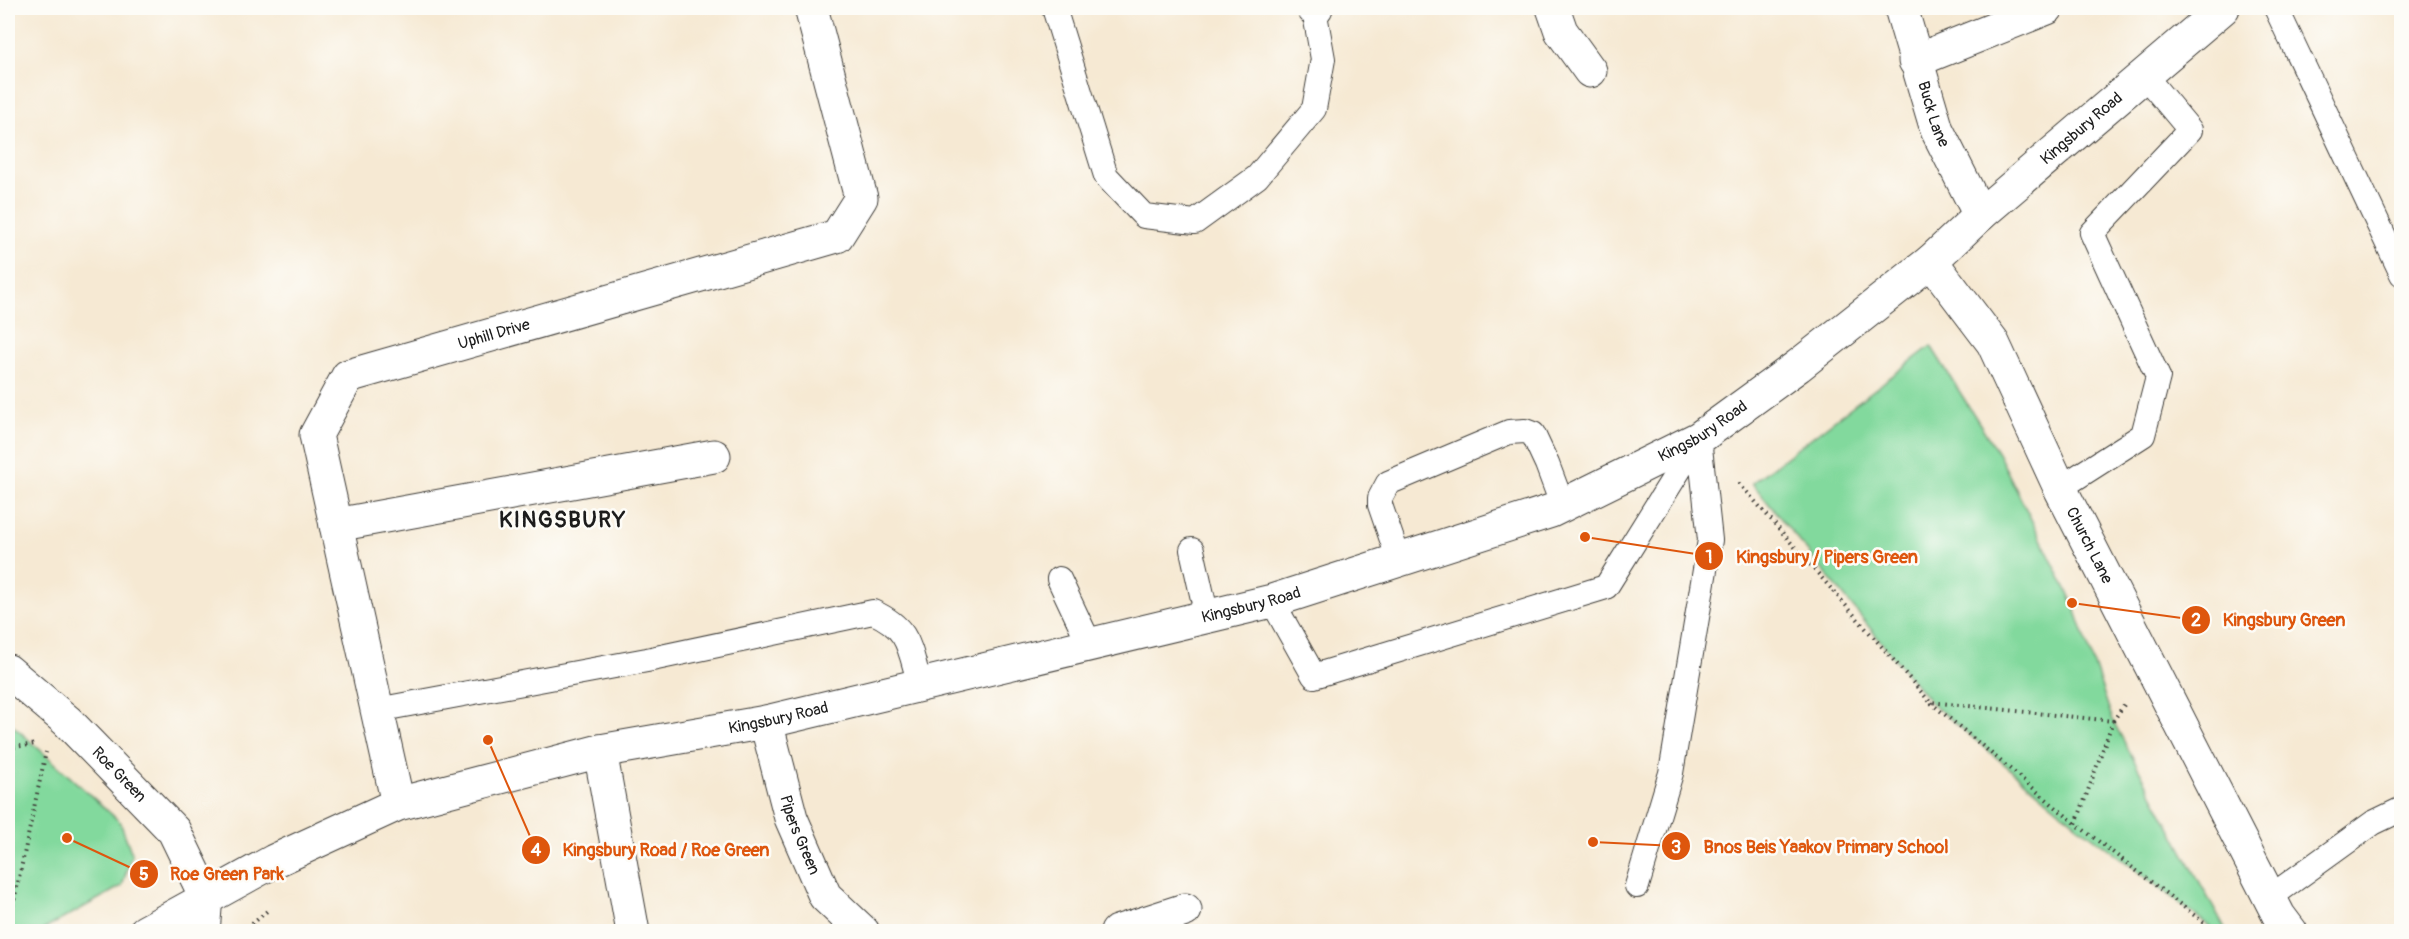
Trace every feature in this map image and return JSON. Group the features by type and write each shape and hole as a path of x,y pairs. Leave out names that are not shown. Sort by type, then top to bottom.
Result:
{"main road":[{"name":"Uphill Drive","path":"398,804 316,435 348,376 837,236 861,198 811,8"},
{"path":"1553,8 1561,31 1590,71"},
{"name":"Buck Lane","path":"1901,8 1937,130 1980,215"},
{"path":"1915,61 2047,8"},
{"name":"Kingsbury Road","path":"145,932 274,861 398,804 600,751 766,722 1272,601 1551,511 1699,438 1798,366 1931,261 1980,215 2223,8"},
{"name":"Church Lane","path":"1931,261 1993,343 2060,488 2270,898 2291,932"},
{"path":"336,525 714,456"},
{"name":"Roe Green","path":"8,671 67,721 174,831 206,897"},
{"name":"Pipers Green","path":"766,722 791,818 825,896 863,932"},
{"path":"600,751 633,932"},
{"path":"203,932 206,897"},
{"path":"1117,932 1185,910"}],"lane":[{"path":"1054,8 1106,176 1144,216 1195,222 1257,177 1314,109 1323,59 1315,8"},
{"path":"2276,8 2402,274"},
{"path":"2060,488 2143,435 2158,377 2092,233 2190,130 2144,75"},
{"path":"1399,560 1380,505 1380,498 1388,483 1509,432 1525,431 1533,434 1562,504"},
{"path":"1272,601 1314,676 1606,587 1699,438"},
{"path":"1637,886 1671,773 1710,540 1699,438"},
{"path":"1192,550 1207,617"},
{"path":"1059,579 1090,645"},
{"path":"377,711 647,660 873,612 890,619 904,632 920,685"},
{"path":"2270,898 2373,823 2402,809"}],"path":[{"path":"1737,482 1930,702 2076,824 2216,932"},
{"path":"1930,702 2113,721 2076,824"},
{"path":"8,929 48,742"},
{"path":"8,748 38,744"},
{"path":"243,932 268,911"}],"green space":[{"path":"1931,346 1998,453 2074,605 2113,721 2226,931 2216,931 2076,824 1930,702 1752,483"},
{"path":"8,721 120,822 132,854 122,886 41,931 8,931"}],"place":[{"name":"Kingsbury / Pipers Green","path":"1585,537"},
{"name":"Kingsbury Green","path":"2072,603"},
{"name":"Kingsbury Road / Roe Green","path":"488,740"},
{"name":"Roe Green Park","path":"67,838"},
{"name":"Bnos Beis Yaakov Primary School","path":"1593,842"}],"district":[{"name":"KINGSBURY","path":"563,520"}]}
